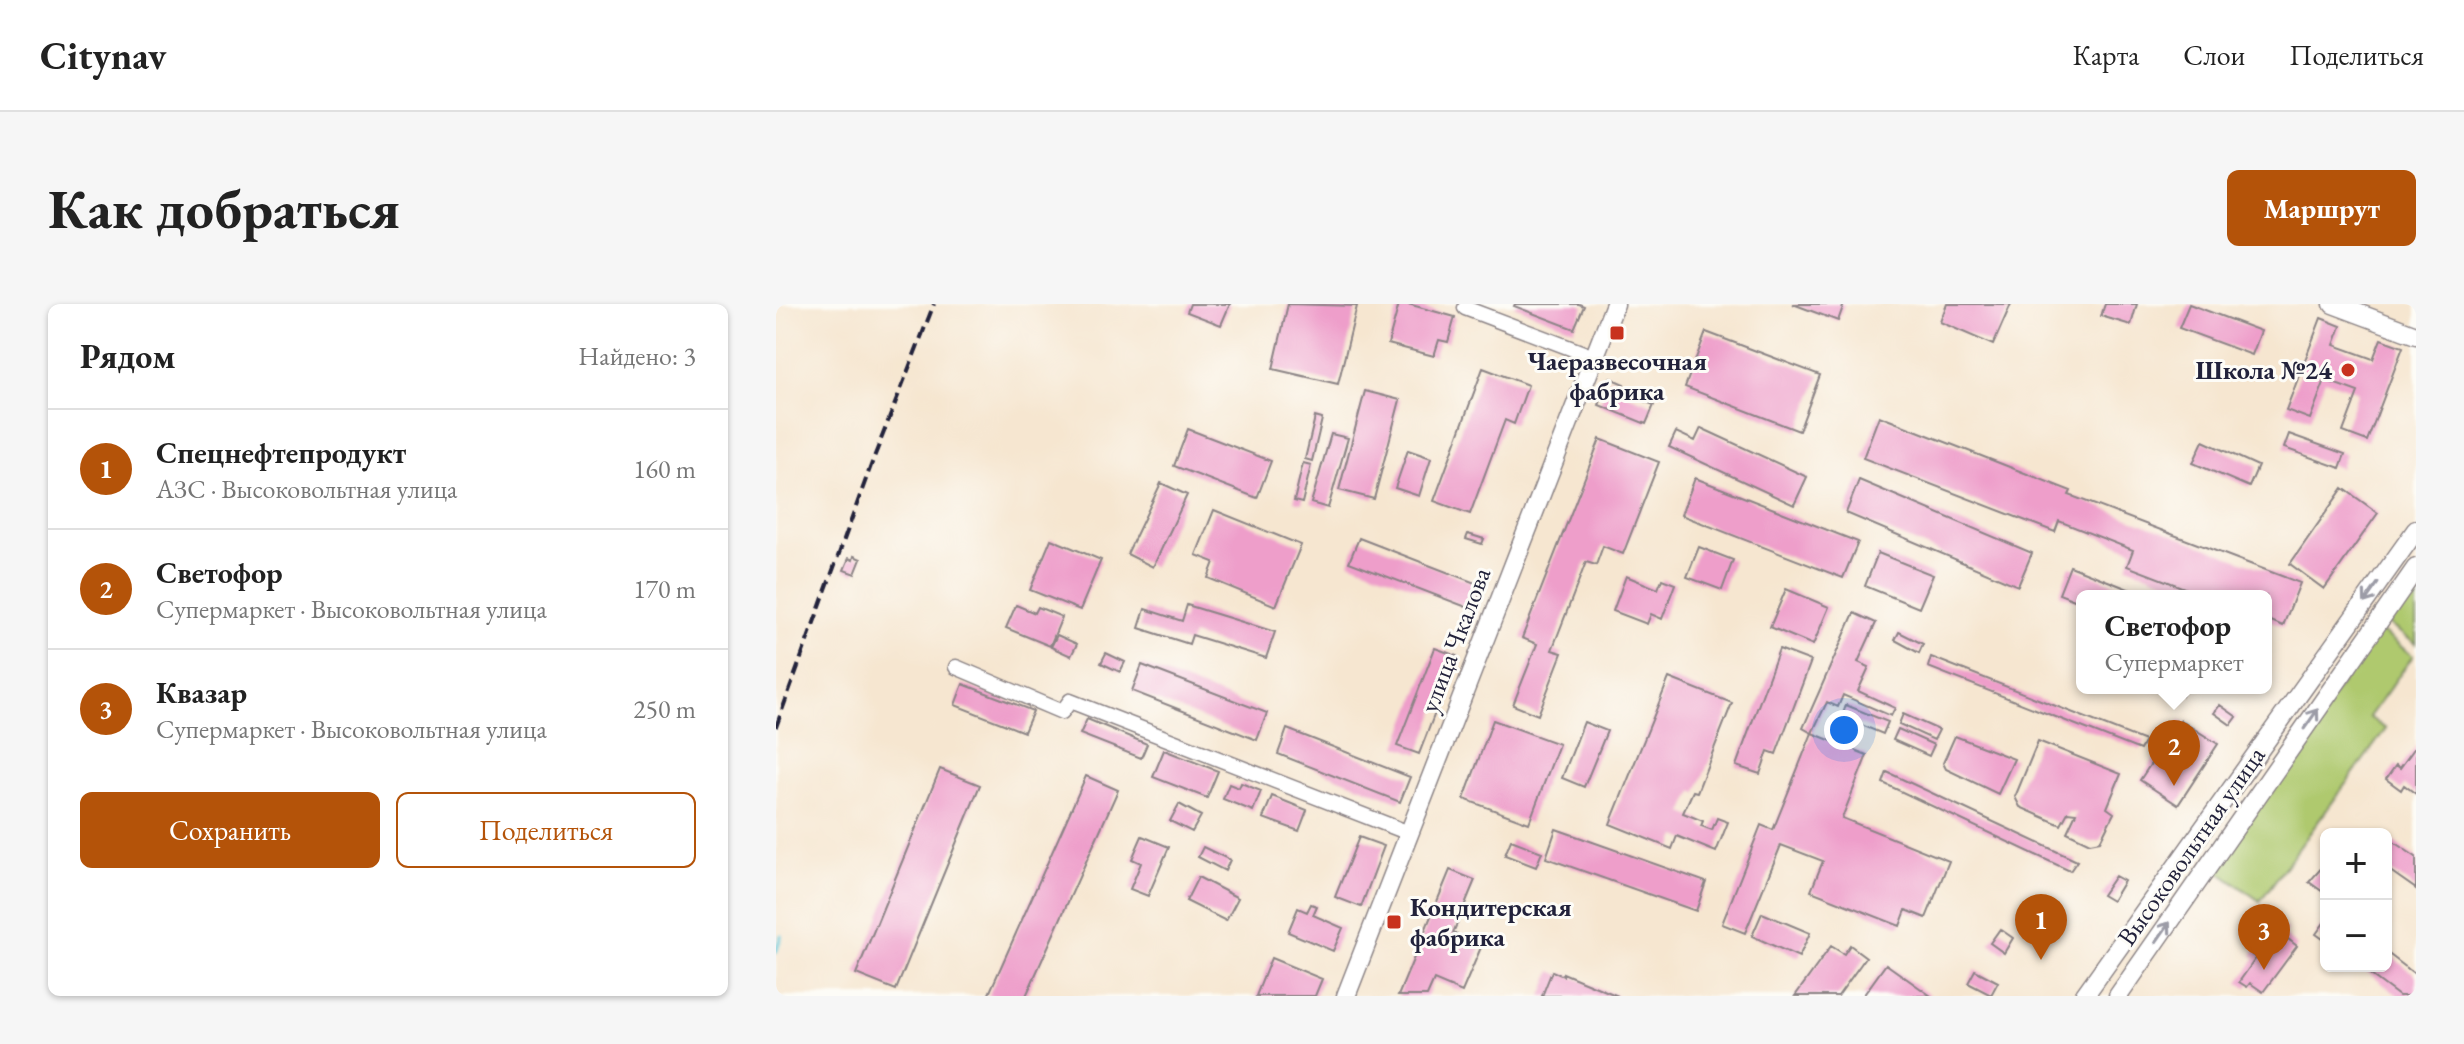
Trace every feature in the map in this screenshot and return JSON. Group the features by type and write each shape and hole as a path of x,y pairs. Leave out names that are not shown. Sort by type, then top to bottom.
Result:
{"street":[{"name":"улица Чкалова","path":"1346,996 1615,304"},
{"path":"2333,304 2416,335"},
{"path":"1465,308 1594,357"},
{"name":"Высоковольтная улица","path":"2084,996 2416,530"},
{"name":"Высоковольтная улица","path":"2118,996 2416,568"},
{"path":"956,667 1062,712 1070,701 1409,833"}],"green space":[{"path":"2416,572 2416,644 2381,619"},
{"path":"2378,629 2413,656 2369,717 2386,729 2260,901 2216,870"}],"building":[{"path":"1190,304 1230,304 1221,325 1187,312"},
{"path":"1288,304 1357,306 1338,384 1273,369"},
{"path":"1399,304 1455,317 1448,342 1439,340 1434,356 1388,344"},
{"path":"1515,304 1579,304 1584,306 1574,329"},
{"path":"1793,304 1844,304 1838,321"},
{"path":"1947,304 2011,304 1993,345 1940,322"},
{"path":"2105,304 2137,304 2131,325 2101,316"},
{"path":"2189,304 2261,331 2252,355 2179,328"},
{"name":"Школа №24","path":"2321,318 2341,326 2334,345 2373,359 2381,339 2403,347 2367,441 2343,432 2358,392 2325,380 2310,419 2286,410"},
{"path":"1706,332 1820,375 1799,431 1685,387"},
{"path":"1483,368 1528,385 1514,424 1505,420 1470,514 1434,501"},
{"path":"1610,378 1624,384 1621,392 1654,405 1646,424 1599,405"},
{"path":"1365,391 1400,400 1374,499 1339,490"},
{"path":"1879,416 2071,491 2069,495 2300,583 2283,626 2272,621 2272,590 2189,590 2127,566 2133,550 2059,521 2055,532 1863,458"},
{"path":"1315,417 1322,419 1312,461 1305,459"},
{"path":"1701,428 1807,477 1794,505 1669,447 1676,432 1695,441"},
{"path":"1188,429 1271,461 1257,498 1174,466"},
{"path":"1331,434 1348,438 1328,508 1311,503"},
{"path":"2289,434 2345,454 2340,468 2284,448"},
{"path":"1600,439 1659,462 1623,554 1603,546 1596,565 1586,562 1552,650 1562,653 1538,715 1513,705 1537,644 1522,638"},
{"path":"2203,441 2258,466 2249,487 2193,463"},
{"path":"1408,450 1431,458 1419,496 1395,488"},
{"path":"1303,463 1311,465 1302,503 1294,501"},
{"path":"1695,478 1858,542 1843,578 1681,515"},
{"path":"1859,480 2032,553 2018,586 1846,513"},
{"path":"1161,483 1187,495 1153,567 1127,554"},
{"path":"2343,488 2378,513 2324,589 2290,564"},
{"path":"1214,510 1301,545 1276,606 1208,578 1214,562 1196,555"},
{"path":"1468,534 1484,539 1482,544 1466,539"},
{"path":"1359,538 1483,586 1474,610 1349,562"},
{"path":"1051,539 1101,560 1080,610 1030,590"},
{"path":"1699,547 1733,560 1722,590 1687,577"},
{"path":"1878,553 1933,575 1919,608 1865,586"},
{"path":"854,556 861,559 855,574 844,570 849,558 853,560"},
{"path":"2070,566 2131,590 2076,590 2076,601 2059,594"},
{"path":"1626,576 1658,589 1662,579 1675,584 1662,619 1651,614 1647,624 1613,611"},
{"path":"1786,589 1829,607 1813,645 1770,627"},
{"path":"1016,605 1035,613 1038,607 1062,617 1050,646 1006,628"},
{"path":"1187,605 1275,632 1266,658 1192,635 1189,644 1139,628 1145,609 1182,621"},
{"path":"1854,613 1876,623 1858,662 1869,667 1858,691 1895,708 1891,716 1843,695 1838,707 1827,702 1812,733 1803,728"},
{"path":"1899,632 1923,644 1919,653 1895,640"},
{"path":"1057,635 1077,644 1071,656 1051,647"},
{"path":"1435,648 1457,656 1419,754 1397,746"},
{"path":"1779,649 1811,661 1776,754 1768,751 1760,774 1736,766"},
{"path":"1106,653 1125,662 1120,672 1101,663"},
{"path":"1931,657 2145,741 2140,750 1928,667"},
{"path":"1142,665 1267,713 1257,740 1132,691"},
{"path":"1669,678 1732,703 1697,792 1693,791 1683,813 1703,821 1701,826 1712,830 1717,818 1728,822 1716,852 1677,836 1672,849 1610,824"},
{"path":"963,684 1033,711 1024,732 955,705"},
{"path":"1846,705 1888,722 1883,734 1842,717"},
{"path":"2220,705 2237,717 2231,725 2214,713"},
{"path":"1903,714 1939,730 1934,740 1899,724"},
{"path":"1087,719 1147,744 1141,758 1080,734"},
{"path":"1493,720 1559,744 1529,823 1464,799"},
{"path":"2180,720 2218,744 2178,805 2140,780"},
{"path":"1584,722 1607,731 1584,787 1562,778"},
{"path":"1287,729 1410,777 1400,802 1278,754"},
{"path":"1898,729 1934,745 1929,756 1893,740"},
{"path":"1812,733 1867,755 1842,818 1949,861 1926,918 1906,910 1900,926 1811,891 1823,861 1781,845 1745,933 1722,924 1761,825 1773,830"},
{"path":"1955,736 2014,759 1998,794 1946,769 1943,763"},
{"path":"2038,741 2121,774 2107,808 2114,813 2100,841 2090,843 2067,832 2076,813 2068,812 2061,825 2020,807 2015,797"},
{"path":"2416,746 2416,794 2404,785 2401,790 2386,779 2396,765 2400,768"},
{"path":"1164,750 1218,771 1207,798 1153,777"},
{"path":"940,769 980,785 896,990 856,974"},
{"path":"1887,772 2077,861 2070,871 1883,783"},
{"path":"1086,776 1118,790 1026,996 988,996"},
{"path":"1241,783 1261,791 1253,811 1223,799 1229,784 1239,788"},
{"path":"1272,796 1307,810 1299,831 1263,818"},
{"path":"1179,804 1201,816 1192,832 1170,821"},
{"path":"1556,829 1706,882 1696,911 1546,858"},
{"path":"1142,836 1169,847 1148,896 1130,889 1141,863 1132,859"},
{"path":"1359,837 1384,846 1361,907 1335,897"},
{"path":"1511,840 1542,852 1536,867 1505,855"},
{"path":"2392,841 2416,857 2416,889 2392,872"},
{"path":"1203,847 1230,860 1225,871 1198,857"},
{"path":"1450,870 1475,880 1453,933 1482,945 1462,992 1434,980 1427,996 1398,996"},
{"path":"2320,870 2320,890 2309,882"},
{"path":"2115,876 2124,881 2112,901 2102,895"},
{"path":"1198,877 1238,898 1226,921 1186,901"},
{"path":"1311,904 1317,906 1313,915 1343,928 1333,951 1288,932 1298,908 1307,912"},
{"path":"1762,913 1810,933 1799,957 1752,936"},
{"path":"2280,925 2287,930 2283,935 2297,946 2263,992 2250,983 2247,987 2239,982 2256,958 2252,955 2259,946 2263,949"},
{"path":"2000,929 2013,938 2004,953 1990,943"},
{"path":"1850,945 1866,957 1838,996 1795,996 1831,946 1844,954"},
{"path":"2392,957 2416,975 2416,996 2399,996 2367,972 2392,972"},
{"path":"1271,958 1322,979 1315,996 1256,996"},
{"path":"1886,964 1931,996 1863,996"},
{"path":"1975,970 1998,982 1991,995 1968,983"},
{"path":"1552,971 1563,976 1563,973 1618,996 1542,996"}],"waterway":[{"path":"776,952 781,936"}],"railway":[{"path":"776,727 873,460 934,304"}],"place":[{"name":"Чаеразвесочная фабрика","path":"1617,333"},
{"name":"Школа №24","path":"2348,370"},
{"name":"Светофор","path":"2174,786"},
{"name":"Кондитерская фабрика","path":"1394,922"},
{"name":"Спецнефтепродукт","path":"2041,960"},
{"name":"Квазар","path":"2264,970"}]}
